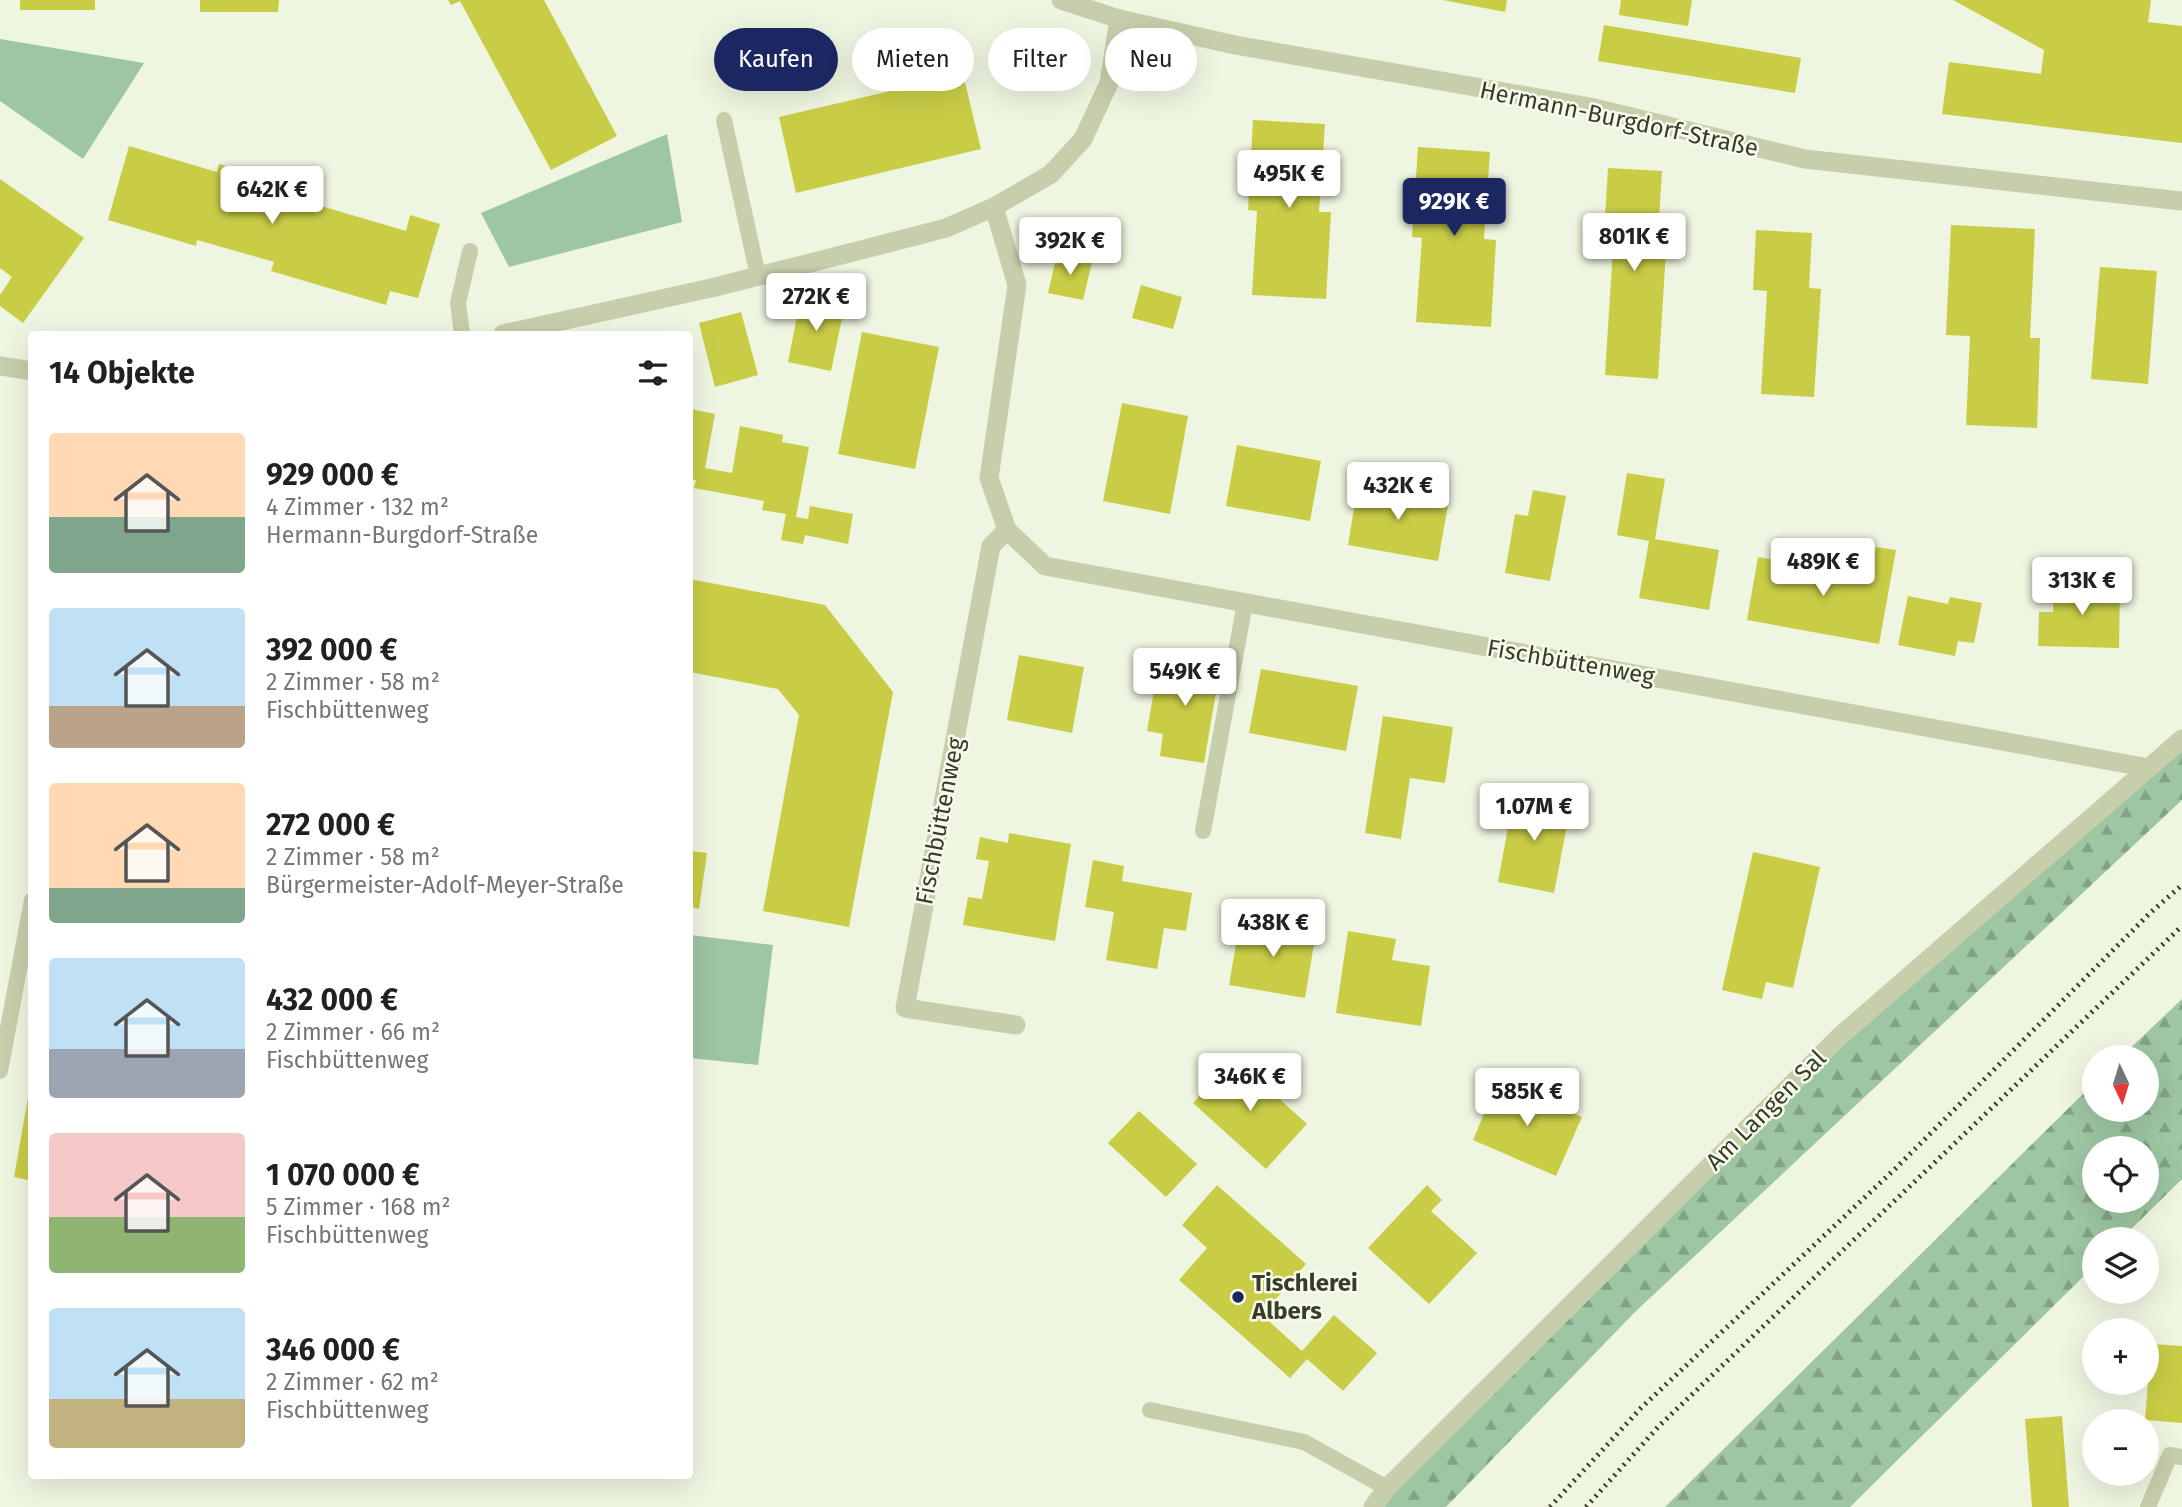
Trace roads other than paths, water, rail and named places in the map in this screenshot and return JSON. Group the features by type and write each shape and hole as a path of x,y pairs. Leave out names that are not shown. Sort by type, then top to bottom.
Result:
{"street":[{"name":"Hermann-Burgdorf-Straße","path":"1061,0 1119,19 1235,46 1590,107 1805,159 2182,201"},
{"path":"516,331 758,276 946,228 994,207 1051,174 1083,139 1109,83 1119,19"},
{"name":"Fischbüttenweg","path":"994,207 1017,285 989,478 1007,530 1045,566 2149,768"},
{"path":"0,366 28,370"},
{"name":"Fischbüttenweg","path":"1007,530 991,546 905,1008 1016,1025"},
{"name":"Am Langen Sal","path":"1373,1507 1387,1489 1839,1037 2182,739"}],"lane":[{"path":"724,120 758,276"},
{"path":"462,331 458,303 470,251"},
{"path":"1203,831 1245,603"},
{"path":"0,1071 28,921"},
{"path":"1150,1410 1304,1441 1387,1489"},
{"path":"2148,1507 2170,1455 2182,1457"}],"railway":[{"path":"1550,1507 1641,1408 1897,1167 2149,914 2182,885"},
{"path":"1586,1507 1659,1426 2182,926"}],"place":[{"name":"Tischlerei Albers","path":"1238,1297"}]}
